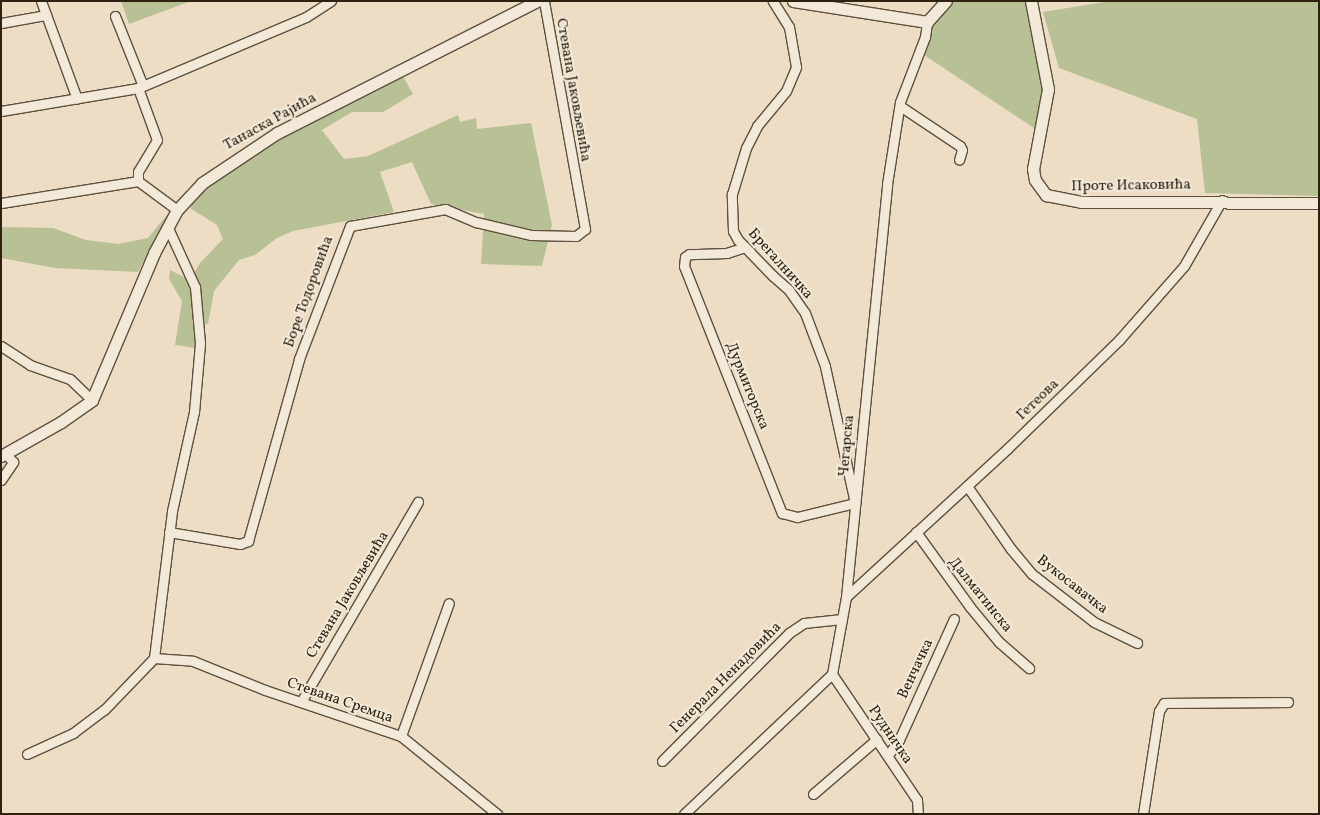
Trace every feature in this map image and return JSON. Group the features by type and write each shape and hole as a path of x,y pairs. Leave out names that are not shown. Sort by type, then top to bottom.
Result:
{"street":[{"path":"41,1 77,99"},
{"path":"1,111 141,87 306,17 331,1"},
{"name":"Танаска Рајића","path":"92,400 154,253 177,210 202,184 251,148 536,1"},
{"name":"Стевана Јаковљевића","path":"544,1 576,184"},
{"name":"Брегалничка","path":"773,1 789,27 796,67 786,91 757,126 739,167 730,212 734,231 745,247 789,290 805,313 825,366 855,503"},
{"path":"794,1 927,22 946,1"},
{"name":"Проте Исаковића","path":"1032,1 1048,89 1033,169 1040,190 1053,199 1065,202 1216,200 1319,203"},
{"path":"1,23 46,15"},
{"path":"116,16 157,140 138,172 138,181"},
{"name":"Чегарска","path":"832,674 846,596 880,237 900,106 906,81 925,37 927,22"},
{"path":"900,106 960,146 962,150 959,160"},
{"path":"1,202 138,181 177,210"},
{"name":"Боре Тодоровића","path":"169,532 240,544 248,540 299,359 350,226 445,209 476,222 521,233 576,236 585,230 576,184"},
{"name":"Гетеова","path":"846,596 967,486 1119,340 1184,266 1216,200"},
{"path":"27,754 73,733 96,716 154,658 169,532 194,412 200,343 194,287 168,228"},
{"name":"Дурмиторска","path":"745,247 727,253 689,254 685,257 684,266 782,513 797,517 855,503"},
{"path":"1,346 30,365 70,379 92,400 62,422 4,455 13,462 1,480"},
{"name":"Вукосавачка","path":"967,486 1006,544 1032,574 1094,622 1137,643"},
{"name":"Стевана Јаковљевића","path":"301,702 418,502"},
{"name":"Далматинска","path":"916,532 970,607 999,642 1029,668"},
{"path":"402,736 449,603"},
{"name":"Генерала Ненадовића","path":"662,761 789,633 804,623 842,619"},
{"name":"Венчачка","path":"888,755 899,740 954,619"},
{"name":"Стевана Сремца","path":"154,658 193,662 301,702 402,736 497,814"},
{"path":"684,814 832,674"},
{"name":"Рудничка","path":"832,674 917,800 918,814"},
{"path":"1143,814 1158,711 1164,703 1288,702"},
{"path":"813,794 877,739"}],"green space":[{"path":"121,1 191,1 129,24"},
{"path":"952,1 1029,1 1044,68 1043,98 1037,130 924,55 936,19"},
{"path":"1110,1 1319,1 1319,196 1205,193 1197,119 1059,68 1043,12"},
{"path":"401,73 413,94 383,112 352,112 322,130 344,159 368,156 458,115 460,122 476,118 477,129 531,123 552,225 542,266 481,264 484,214 431,204 412,162 380,172 394,212 293,231 277,238 255,255 239,260 214,291 208,324 192,319 196,348 175,345 182,301 169,279 170,270 190,280 200,263 223,239 217,225 190,208 198,196 225,167 270,138"},
{"path":"172,209 138,272 55,268 1,258 1,227 53,228 86,240 118,244 148,238"}]}
